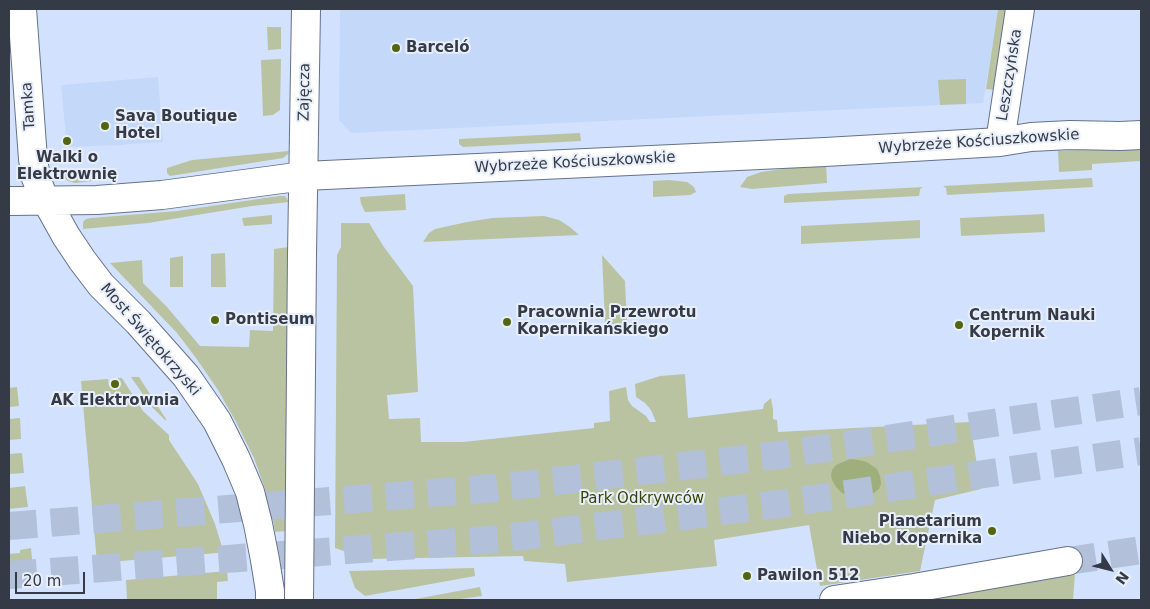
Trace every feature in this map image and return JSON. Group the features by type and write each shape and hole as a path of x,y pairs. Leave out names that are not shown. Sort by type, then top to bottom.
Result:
{"street":[{"name":"Tamka","path":"22,9 33,160 36,178 46,201"},
{"name":"Zajęcza","path":"304,176 306,9"},
{"name":"Leszczyńska","path":"1000,142 1020,9"},
{"name":"Wybrzeże Kościuszkowskie","path":"9,201 97,200 162,194 304,176 825,152 1000,142 1031,137 1070,135 1141,135"},
{"path":"299,595 304,176"},
{"name":"Most Świętokrzyski","path":"46,201 66,236 101,285 138,322 186,376 217,421 250,492 258,524 270,596"},
{"path":"834,600 1068,561"}],"shaded area":[{"path":"340,9 998,9 983,103 351,133 339,120"},
{"path":"158,77 163,142 67,147 61,85"},
{"path":"850,459 867,462 877,469 881,484 879,489 866,496 853,497 842,493 836,487 832,480 832,470 836,465"}],"green space":[{"path":"998,9 1008,9 995,90 986,89"},
{"path":"267,27 281,27 281,49 268,50"},
{"path":"281,59 280,110 273,115 263,116 261,60"},
{"path":"966,79 966,104 940,105 938,80"},
{"path":"580,133 581,141 463,147 459,144 459,139"},
{"path":"1141,147 1141,161 1092,164 1092,170 1059,172 1058,151"},
{"path":"289,151 283,158 170,176 167,173 167,168 192,160"},
{"path":"826,163 827,183 752,189 740,187 747,177 761,172"},
{"path":"91,169 92,181 75,183 68,181 57,172"},
{"path":"1092,178 1093,187 947,195 946,188 943,186"},
{"path":"653,181 687,182 694,187 696,192 690,195 653,197"},
{"path":"924,187 921,188 919,196 784,203 784,196 788,194"},
{"path":"405,194 406,210 365,212 361,204 360,197"},
{"path":"285,196 289,202 148,223 83,229 83,222 91,218 177,211"},
{"path":"1044,214 1045,232 961,236 960,218"},
{"path":"272,215 272,224 244,226 242,218"},
{"path":"544,216 559,220 579,235 423,242 429,233 435,229 467,222 492,218"},
{"path":"920,220 920,238 801,244 801,226"},
{"name":"Park Odkrywców","path":"341,223 369,223 413,286 418,392 387,395 389,419 420,418 421,442 463,442 594,428 594,423 610,421 609,391 626,387 628,400 632,406 646,416 650,422 656,422 651,410 636,397 635,384 660,376 685,374 688,418 763,409 764,404 771,398 773,419 777,420 778,432 970,422 981,489 935,500 920,571 820,586 809,525 714,540 717,566 567,582 565,564 524,561 523,556 367,559 335,548 337,255 341,247"},
{"path":"289,247 286,531 275,532 272,514 254,458 218,390 177,333 110,263 142,260 143,283 167,307 200,346 249,347 250,330 273,331 274,249"},
{"path":"225,253 226,287 211,287 211,254"},
{"path":"602,255 625,281 627,325 626,328 620,331 605,322"},
{"path":"183,256 183,287 170,287 170,258"},
{"path":"131,377 139,377 166,421 151,406"},
{"path":"118,378 122,378 143,411 169,435 169,440 198,484 215,524 222,547 220,552 97,563 81,381 108,379 109,386 118,386"},
{"path":"17,387 19,406 9,407 9,388"},
{"path":"20,418 21,439 9,440 9,419"},
{"path":"22,453 24,473 9,474 9,454"},
{"path":"25,486 28,507 9,509 9,488"},
{"path":"28,518 30,537 9,539 9,519"},
{"path":"31,548 33,569 9,571 9,554 20,553 20,550"},
{"path":"474,568 475,576 365,596 355,588 349,571"},
{"path":"227,571 228,581 217,582 217,600 127,600 126,580"},
{"path":"1075,573 1073,600 938,600 937,595"},
{"path":"480,587 482,596 453,600 410,600"}],"tunnel":[{"path":"9,526 496,488 779,455 1141,401"},
{"path":"9,575 499,539 786,503 1141,451"},
{"path":"1068,561 1141,550"}],"place":[{"name":"Barceló","path":"396,48"},
{"name":"Sava Boutique Hotel","path":"105,126"},
{"name":"Walki o Elektrownię","path":"67,141"},
{"name":"Pontiseum","path":"215,320"},
{"name":"Pracownia Przewrotu Kopernikańskiego","path":"507,322"},
{"name":"Centrum Nauki Kopernik","path":"959,325"},
{"name":"AK Elektrownia","path":"115,384"},
{"name":"Planetarium Niebo Kopernika","path":"992,531"},
{"name":"Pawilon 512","path":"747,576"}]}
